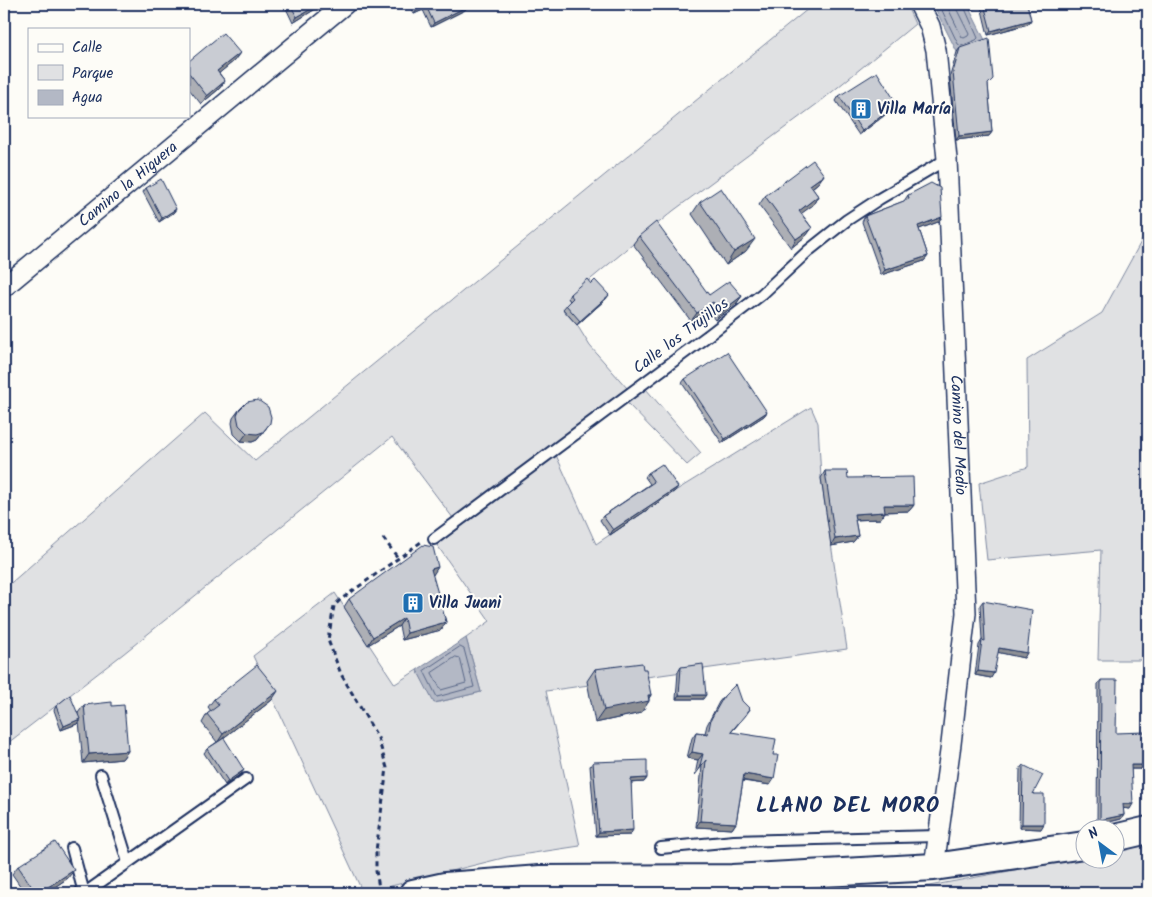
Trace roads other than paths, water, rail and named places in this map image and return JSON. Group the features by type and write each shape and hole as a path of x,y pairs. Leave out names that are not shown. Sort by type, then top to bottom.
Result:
{"main road":[{"path":"1124,836 1148,830"},
{"path":"413,893 445,886 540,879 732,878 934,868 1074,847"}],"street":[{"name":"Camino la Higuera","path":"4,287 345,4"},
{"name":"Camino del Medio","path":"919,4 930,26 936,50 947,159 966,613 934,868"}],"lane":[{"name":"Calle los Trujillos","path":"434,539 762,294 808,251 848,220 879,199 947,159"},
{"path":"101,775 128,862"},
{"path":"72,848 85,893 246,779"},
{"path":"661,848 734,841 938,836"}],"water":[{"path":"933,4 967,4 986,42 957,52"},
{"path":"466,638 481,692 434,703 417,670"}],"place":[{"name":"Villa María","path":"861,109"},
{"name":"Villa Juani","path":"413,603"}],"district":[{"name":"LLANO DEL MORO","path":"848,806"}]}
